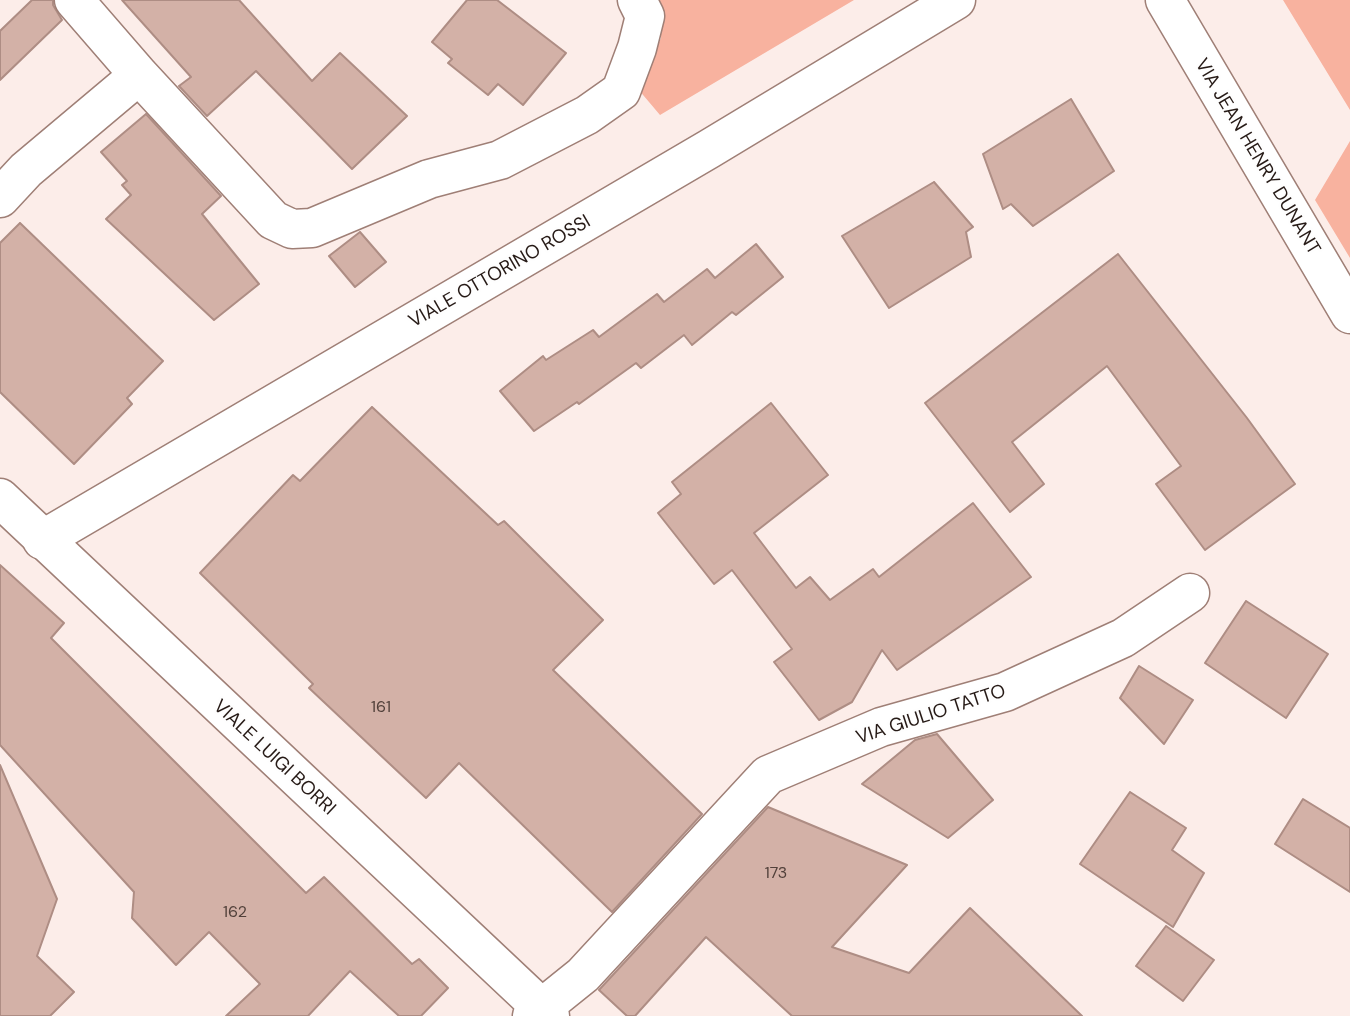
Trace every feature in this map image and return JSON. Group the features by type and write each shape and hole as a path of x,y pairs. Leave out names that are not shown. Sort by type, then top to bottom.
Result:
{"street":[{"path":"74,0 139,75 273,220 292,229 312,228 429,179 500,160 587,115 621,91 637,48 645,16 637,0"},
{"name":"VIALE OTTORINO ROSSI","path":"41,540 698,156 956,0"},
{"name":"VIA JEAN HENRY DUNANT","path":"1165,0 1350,314"},
{"path":"0,198 26,170 139,75"},
{"name":"VIALE LUIGI BORRI","path":"0,498 541,1014"},
{"name":"VIA GIULIO TATTO","path":"541,1014 583,975 768,775 881,727 1005,692 1123,638 1190,593"}],"shaded area":[{"path":"649,0 854,0 660,115 638,89 661,38"},
{"path":"1283,0 1350,0 1350,110"},
{"path":"1350,141 1350,258 1315,200"}],"building":[{"path":"32,0 53,0 62,20 0,80 0,31"},
{"path":"122,0 239,0 312,81 340,53 407,116 352,169 256,71 207,116 179,86 191,77"},
{"path":"467,0 497,0 566,53 523,105 498,84 488,95 448,63 452,59 432,42"},
{"path":"1071,99 1114,171 1033,226 1011,204 1003,209 983,154"},
{"path":"146,114 221,196 202,214 259,284 214,320 106,219 131,195 122,185 127,181 101,152"},
{"path":"934,182 973,227 966,232 971,257 889,308 842,236"},
{"path":"20,223 163,361 127,398 132,404 74,464 0,392 0,243"},
{"path":"360,232 386,262 355,287 329,256"},
{"path":"756,244 783,277 736,315 732,312 692,345 684,335 641,368 636,363 579,404 577,402 534,431 500,391 543,356 546,360 593,330 599,337 657,294 664,302 707,269 715,278"},
{"path":"1118,254 1247,418 1295,484 1205,550 1156,484 1181,466 1107,366 1012,442 1044,484 1010,512 925,403"},
{"path":"771,403 828,475 754,533 796,588 810,577 830,600 873,569 879,577 973,503 1031,577 897,670 882,650 852,702 819,720 774,662 792,649 732,570 714,584 658,513 681,494 672,482"},
{"path":"372,407 498,525 504,521 603,620 553,670 702,814 612,912 459,763 426,798 309,688 313,684 200,573 293,475 300,481"},
{"path":"0,565 64,623 51,638 306,893 324,877 412,964 419,959 448,988 421,1016 399,1016 350,971 308,1016 226,1016 260,984 209,932 176,965 132,918 134,892 0,745"},
{"path":"1246,601 1328,654 1286,718 1205,663"},
{"path":"1139,666 1193,700 1164,744 1120,698"},
{"path":"937,734 993,800 948,838 862,784 915,740"},
{"path":"0,765 57,899 37,956 74,992 50,1016 0,1016"},
{"path":"1130,792 1186,828 1172,850 1204,873 1173,927 1080,864"},
{"path":"1303,799 1350,828 1350,892 1275,844"},
{"path":"768,807 907,865 832,947 909,973 970,908 1082,1016 792,1016 706,937 635,1016 627,1016 599,990"},
{"path":"1166,926 1214,960 1183,1001 1136,966"}]}
